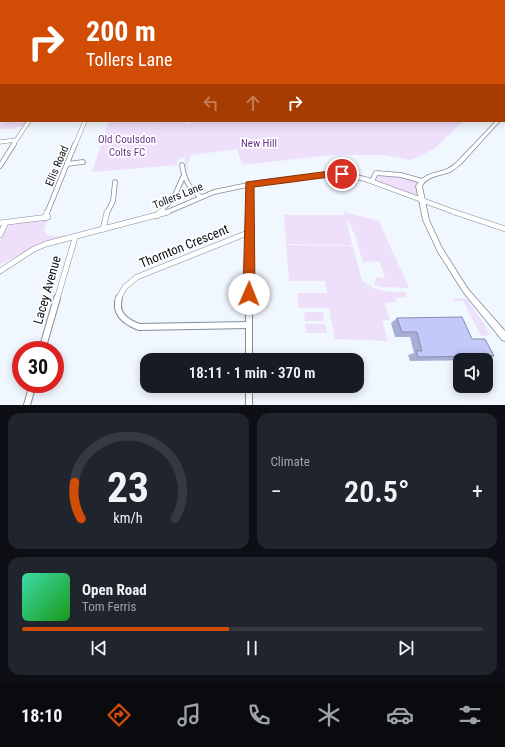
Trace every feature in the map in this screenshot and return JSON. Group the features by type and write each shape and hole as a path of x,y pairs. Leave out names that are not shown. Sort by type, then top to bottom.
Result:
{"street":[{"path":"0,166 28,122"},
{"name":"Ellis Road","path":"6,222 46,217 85,122"},
{"path":"497,122 459,163 451,169 428,177 422,181 419,186 426,220 440,250 466,291 505,337"},
{"path":"0,142 16,140"},
{"path":"68,164 83,162"},
{"path":"182,165 183,177 190,189 201,197"},
{"path":"372,182 376,173 402,175 422,181"},
{"name":"Tollers Lane","path":"0,270 40,247 103,229 157,216 176,210 201,197 213,193 250,184 330,174 342,174 372,182 421,201 505,229"},
{"path":"157,216 174,197 183,177"},
{"path":"103,229 106,215 113,201 115,182"},
{"path":"249,353 250,184"},
{"path":"0,223 6,222"},
{"path":"0,235 6,222"},
{"name":"Thornton Crescent","path":"249,325 139,327 129,324 119,315 117,304 122,291 132,280 146,273 250,232"},
{"name":"Lacey Avenue","path":"45,341 75,238"},
{"path":"27,405 30,393"},
{"path":"249,393 249,405"}],"green space":[{"path":"0,122 25,122 23,126 16,127 14,129 0,129"},
{"name":"New Hill","path":"109,122 182,122 189,124 190,122 462,122 434,149 411,160 383,155 331,155 242,165 237,149 192,155 188,162 188,170 185,171 185,156 178,160 177,165 92,172"},
{"path":"378,175 403,176 418,182 417,195 411,195 377,181"},
{"path":"344,212 379,221 409,288 374,285 376,277 385,278 379,261 363,262 355,235 346,217 352,245 286,244 284,215 344,215"},
{"path":"48,219 44,230 46,235 70,235 46,241 0,265 0,240 8,225"},
{"path":"286,245 353,246 362,281 382,291 405,292 407,297 395,298 396,302 385,303 390,320 382,321 388,341 335,339 329,308 299,308 297,293 327,293 325,281 289,281"},
{"path":"453,298 467,299 486,327 489,335 481,336 463,301 455,301"},
{"path":"304,312 323,312 324,321 305,321"},
{"path":"305,324 325,324 327,333 306,333"}],"building":[{"path":"462,317 472,339 485,339 492,353 453,353 453,357 418,357 416,351 422,351 417,332 402,332 397,318"}],"route":[{"path":"249,294 250,184 330,174 342,174"}],"park label":[{"name":"Old Coulsdon Colts FC","path":"127,145"}]}
